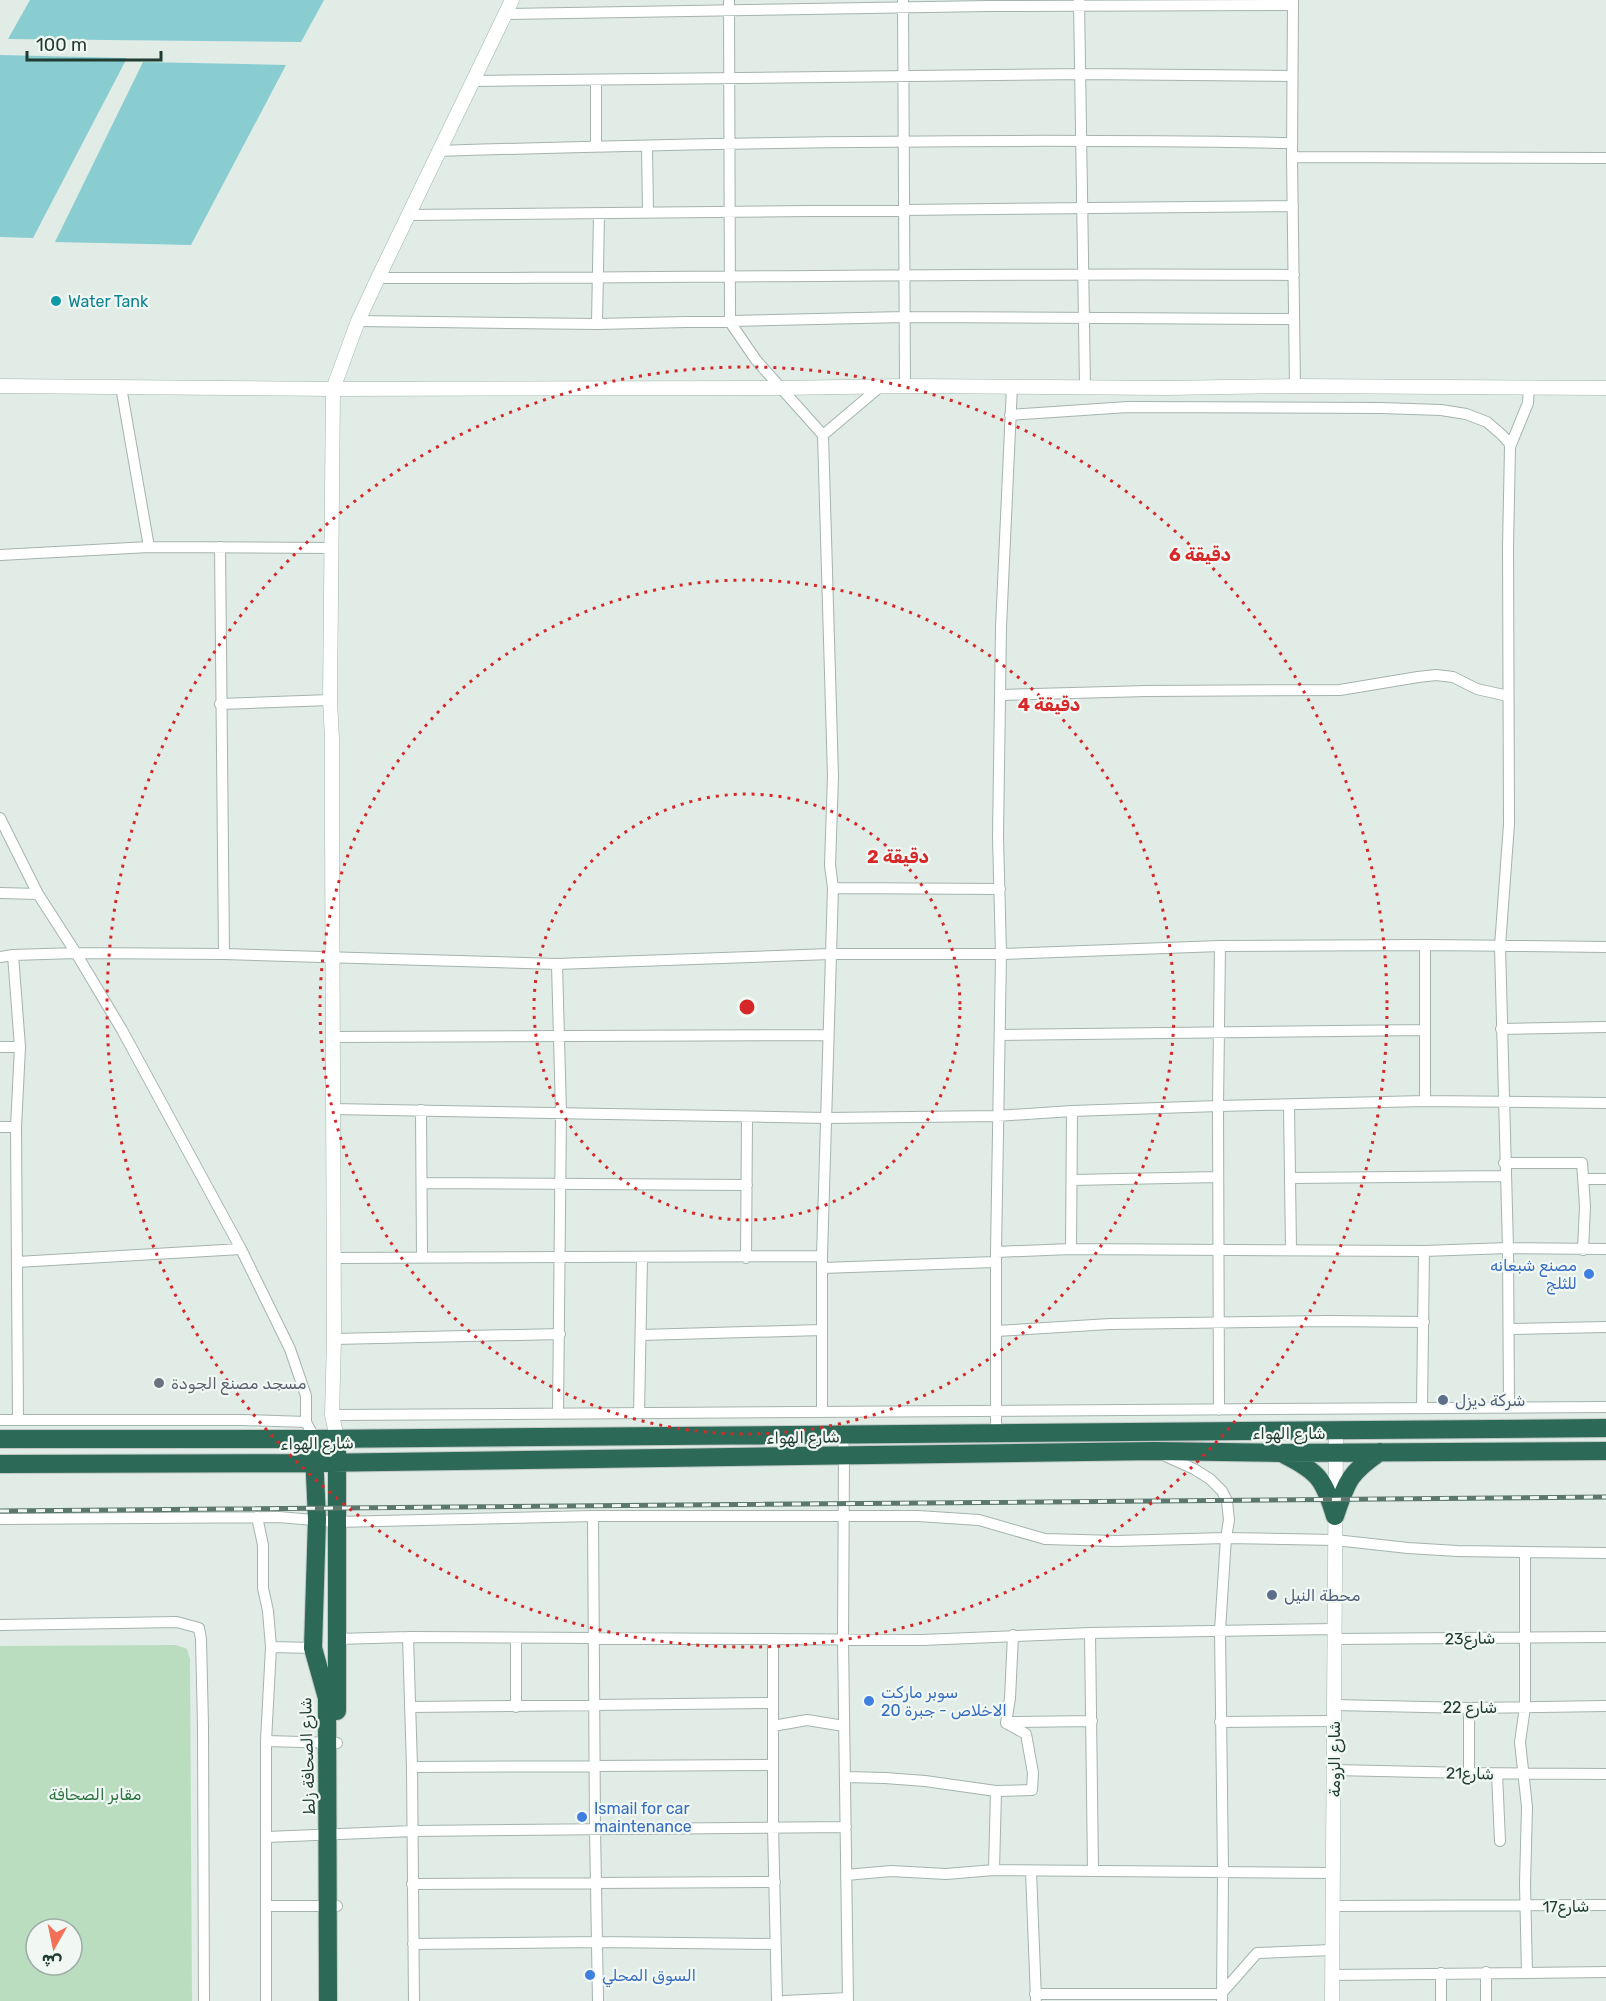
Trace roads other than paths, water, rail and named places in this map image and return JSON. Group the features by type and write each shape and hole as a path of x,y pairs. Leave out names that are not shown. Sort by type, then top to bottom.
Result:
{"highway":[{"name":"شارع الهواء","path":"0,1439 315,1439 1606,1428"},
{"name":"شارع الصحافة زلط","path":"337,1438 337,1639 332,1743 333,1906 337,2001"},
{"name":"شارع الصحافة زلط","path":"315,1439 313,1462 317,1519 313,1648 327,1698 332,1743"},
{"name":"شارع الهواء","path":"0,1464 1154,1451 1281,1453 1606,1451"},
{"path":"1335,1516 1352,1474 1363,1463 1380,1452"},
{"path":"1281,1453 1304,1464 1319,1477 1330,1498 1335,1516"},
{"name":"شارع الصحافة زلط","path":"328,2001 333,1906"}],"street":[{"path":"337,1438 332,1415 334,1339 333,959 330,700 333,389 358,321 512,0"},
{"path":"1080,3 1085,387"},
{"path":"505,14 729,5 1293,3 1292,157 1295,386"},
{"path":"902,4 905,141 905,386"},
{"path":"729,5 730,322 756,360 823,435 833,776 830,865 833,888 822,1256 822,1412"},
{"path":"474,81 1082,74 1292,76"},
{"path":"596,81 596,146"},
{"path":"438,151 729,142 1082,139 1292,142"},
{"path":"647,146 648,212"},
{"path":"1292,157 1606,158"},
{"path":"408,215 1293,206"},
{"path":"597,324 598,214"},
{"path":"378,279 598,279 1084,273 1294,275"},
{"path":"358,321 597,324 904,317 1294,319"},
{"path":"0,386 333,389 905,386 1606,388"},
{"path":"996,1433 997,1116 1001,954 998,837 1001,627 1012,386"},
{"path":"121,387 149,547"},
{"path":"823,435 881,387"},
{"path":"1509,1408 1508,1248 1500,946 1509,824 1507,584 1510,444 1528,404 1529,387"},
{"path":"1010,416 1128,407 1441,410 1466,414 1487,422 1510,444"},
{"path":"0,555 149,547 332,548"},
{"path":"220,547 224,954"},
{"path":"1001,695 1147,691 1340,690 1436,675 1453,677 1477,689 1508,696"},
{"path":"220,704 330,700"},
{"path":"0,818 38,894 122,1030 241,1249 290,1349 306,1396 306,1422 315,1439"},
{"path":"833,888 1000,889"},
{"path":"0,893 38,894"},
{"path":"1425,945 1425,1101"},
{"path":"0,957 76,953 224,954 557,964 830,954 1001,954 1220,946 1606,947"},
{"path":"1219,1410 1218,1032 1220,946"},
{"path":"13,955 20,1047 15,1127 18,1420"},
{"path":"557,964 561,1112 558,1413"},
{"path":"1502,1029 1606,1027"},
{"path":"1000,1035 1424,1030"},
{"path":"332,1037 827,1035"},
{"path":"0,1047 20,1047"},
{"path":"332,1109 826,1118 997,1116 1072,1111 1425,1101 1606,1103"},
{"path":"1289,1105 1291,1250"},
{"path":"421,1110 422,1257"},
{"path":"1071,1249 1072,1111"},
{"path":"746,1258 747,1117"},
{"path":"0,1126 15,1127"},
{"path":"1504,1163 1582,1163 1585,1206 1583,1250"},
{"path":"1290,1178 1505,1176"},
{"path":"1071,1180 1218,1177"},
{"path":"1583,1179 1606,1179"},
{"path":"422,1183 747,1185"},
{"path":"822,1268 996,1257 1071,1249 1424,1251 1508,1248 1606,1249"},
{"path":"17,1262 241,1249"},
{"path":"1422,1408 1424,1251"},
{"path":"333,1258 822,1256"},
{"path":"639,1413 642,1258"},
{"path":"996,1331 1110,1324 1424,1322"},
{"path":"1509,1329 1606,1327"},
{"path":"641,1335 821,1330"},
{"path":"334,1339 560,1334"},
{"path":"332,1415 1606,1407"},
{"path":"0,1420 306,1422"},
{"name":"شارع الزومة","path":"1332,2001 1336,1429"},
{"path":"784,2001 848,2000 843,1640 843,1434"},
{"path":"1154,1451 1210,1479 1222,1491 1227,1501 1229,1520 1220,1630 1222,1998"},
{"path":"593,1516 598,2001"},
{"path":"0,1520 257,1517 336,1522 593,1516 918,1516 979,1520 1045,1539 1335,1540 1408,1548 1525,1553 1606,1553"},
{"path":"257,1517 263,1545 263,1588 268,1611 271,1647 266,1742 266,2001"},
{"path":"1525,1553 1525,1707 1520,1742 1527,1818 1527,1973"},
{"path":"0,1625 177,1622 199,1628 203,1726 204,2001"},
{"name":"شارع23","path":"337,1639 408,1637 922,1640 1012,1635 1220,1630 1526,1638 1606,1637"},
{"path":"1090,1633 1093,1871"},
{"path":"1006,1722 1010,1698 1012,1635"},
{"path":"408,1637 412,1767 414,2001"},
{"path":"516,1638 516,1707"},
{"path":"773,1639 773,1827 777,2001"},
{"path":"271,1647 313,1648"},
{"path":"410,1707 773,1703"},
{"name":"شارع 22","path":"1334,1706 1469,1708 1606,1706"},
{"path":"1469,1708 1469,1773"},
{"path":"773,1726 807,1720 844,1726"},
{"path":"1006,1722 1092,1721"},
{"path":"1220,1722 1334,1721"},
{"path":"845,1778 915,1780 996,1791 1032,1790 1033,1773 1026,1734 1006,1722"},
{"path":"266,1742 332,1743"},
{"path":"412,1767 773,1765"},
{"name":"شارع21","path":"1334,1770 1606,1774"},
{"path":"1497,1774 1500,1841"},
{"path":"994,1870 996,1791"},
{"path":"267,1837 412,1831 846,1827"},
{"path":"846,1875 891,1871 946,1875 994,1870 1334,1873"},
{"path":"1032,1871 1035,1997 1222,1998"},
{"path":"412,1884 775,1882"},
{"name":"شارع17","path":"1333,1906 1606,1905"},
{"path":"266,1906 333,1906"},
{"path":"413,1944 598,1942 775,1944"},
{"path":"1222,1998 1257,1953 1332,1950"},
{"path":"1486,1972 1486,2001"},
{"path":"1333,1975 1606,1972"},
{"path":"1441,2001 1442,1973"}],"water":[{"path":"30,0 324,0 301,42 8,39"},
{"path":"0,55 127,58 33,238 0,237"},
{"path":"143,62 286,65 191,245 55,242"}],"railway":[{"path":"0,1511 1606,1497"}],"place":[{"name":"Water Tank","path":"56,301"},
{"name":"مصنع شبعانه للثلج","path":"1589,1274"},
{"name":"مسجد مصنع الجودة","path":"159,1383"},
{"name":"شركة ديزل","path":"1443,1400"},
{"name":"محطة النيل","path":"1272,1595"},
{"name":"سوبر ماركت الاخلاص - جبرة 20","path":"869,1701"},
{"name":"Ismail for car maintenance","path":"582,1817"},
{"name":"السوق المحلي","path":"590,1975"}],"park label":[{"name":"مقابر الصحافة","path":"95,1794"}]}
